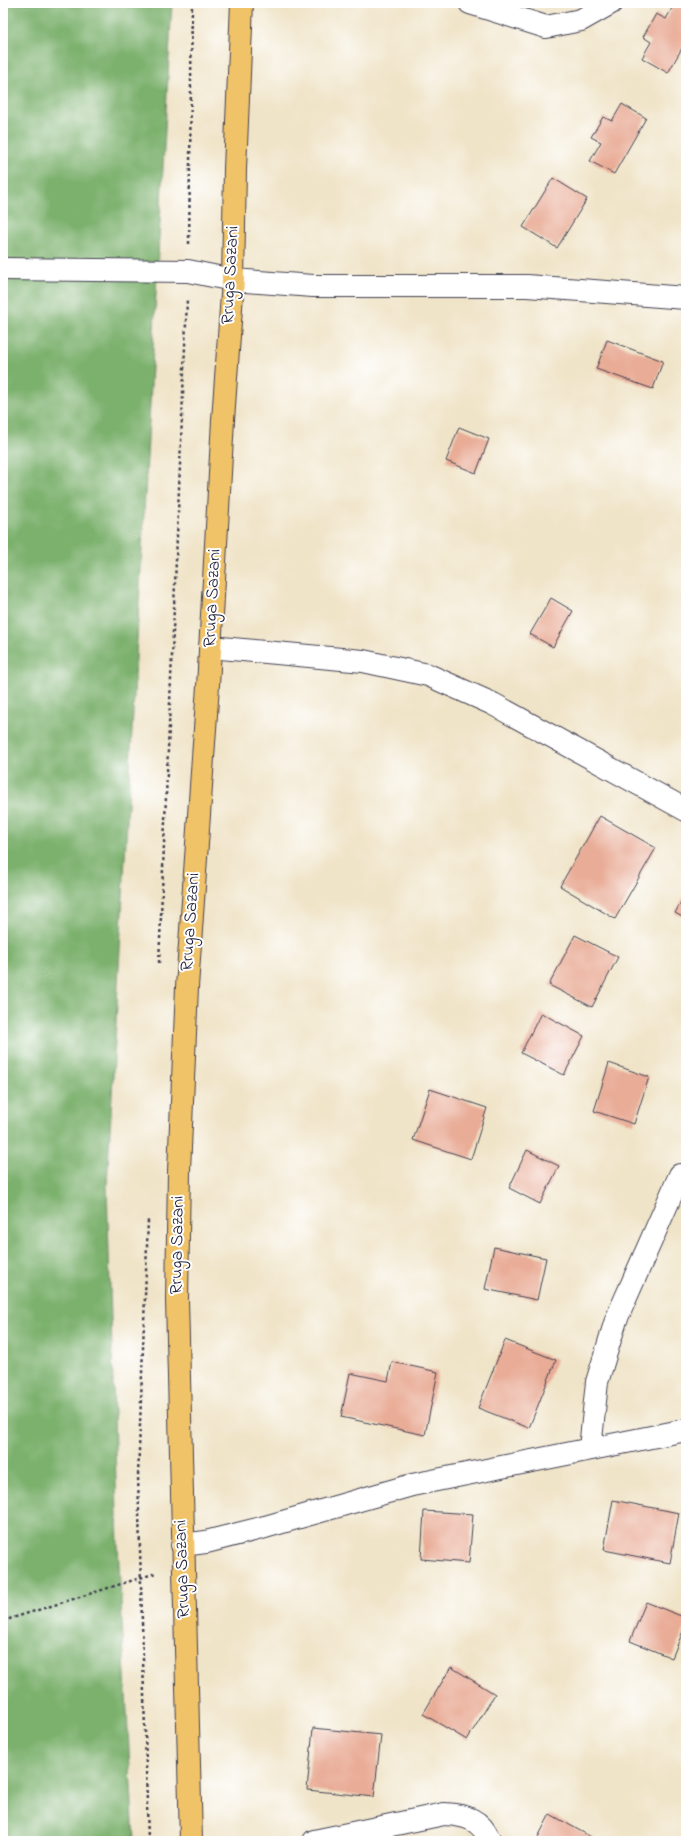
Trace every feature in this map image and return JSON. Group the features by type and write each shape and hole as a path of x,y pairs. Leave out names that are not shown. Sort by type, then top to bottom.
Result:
{"main road":[{"name":"Rruga Sazani","path":"191,1841 176,1300 179,1171 187,987 233,280 235,169 242,3"}],"street":[{"path":"470,3 546,27 581,20 611,3"},
{"path":"3,268 188,270 233,280 313,286 526,286 686,298"},
{"path":"210,647 363,661 428,675 493,704 686,810"},
{"path":"590,1449 597,1382 616,1320 680,1175"},
{"path":"182,1554 206,1542 265,1527 412,1485 686,1430"},
{"path":"314,1841 444,1814 462,1815 478,1822 490,1841"}],"path":[{"path":"3,1621 141,1579 182,1554"}],"green space":[{"path":"3,3 172,3 107,1186 118,1546 134,1841 3,1841"}],"building":[{"path":"675,3 686,10 686,41 668,73 642,58 651,42 643,37 656,14 666,19"},
{"path":"622,104 646,118 614,174 590,161 601,142 591,137 603,117 612,121"},
{"path":"553,178 587,199 557,248 523,227"},
{"path":"607,340 663,361 653,389 596,369"},
{"path":"459,427 489,439 476,473 446,461"},
{"path":"551,598 573,611 553,647 530,634"},
{"path":"600,816 656,848 615,919 560,886"},
{"path":"686,893 686,919 675,913"},
{"path":"575,935 618,957 592,1007 549,985"},
{"path":"541,1013 584,1036 564,1075 521,1053"},
{"path":"609,1063 649,1077 634,1124 594,1111"},
{"path":"430,1089 487,1108 471,1159 413,1140"},
{"path":"527,1150 559,1166 540,1204 509,1188"},
{"path":"494,1247 546,1258 537,1300 485,1289"},
{"path":"505,1340 556,1360 529,1428 478,1408"},
{"path":"392,1362 438,1372 425,1435 341,1417 350,1373 388,1381"},
{"path":"613,1500 679,1513 670,1563 604,1550"},
{"path":"424,1511 473,1514 469,1563 421,1559"},
{"path":"646,1602 686,1618 686,1624 672,1658 630,1641"},
{"path":"451,1667 495,1694 467,1740 423,1714"},
{"path":"313,1728 381,1735 374,1797 307,1790"},
{"path":"550,1814 593,1838 591,1841 536,1841"}]}
